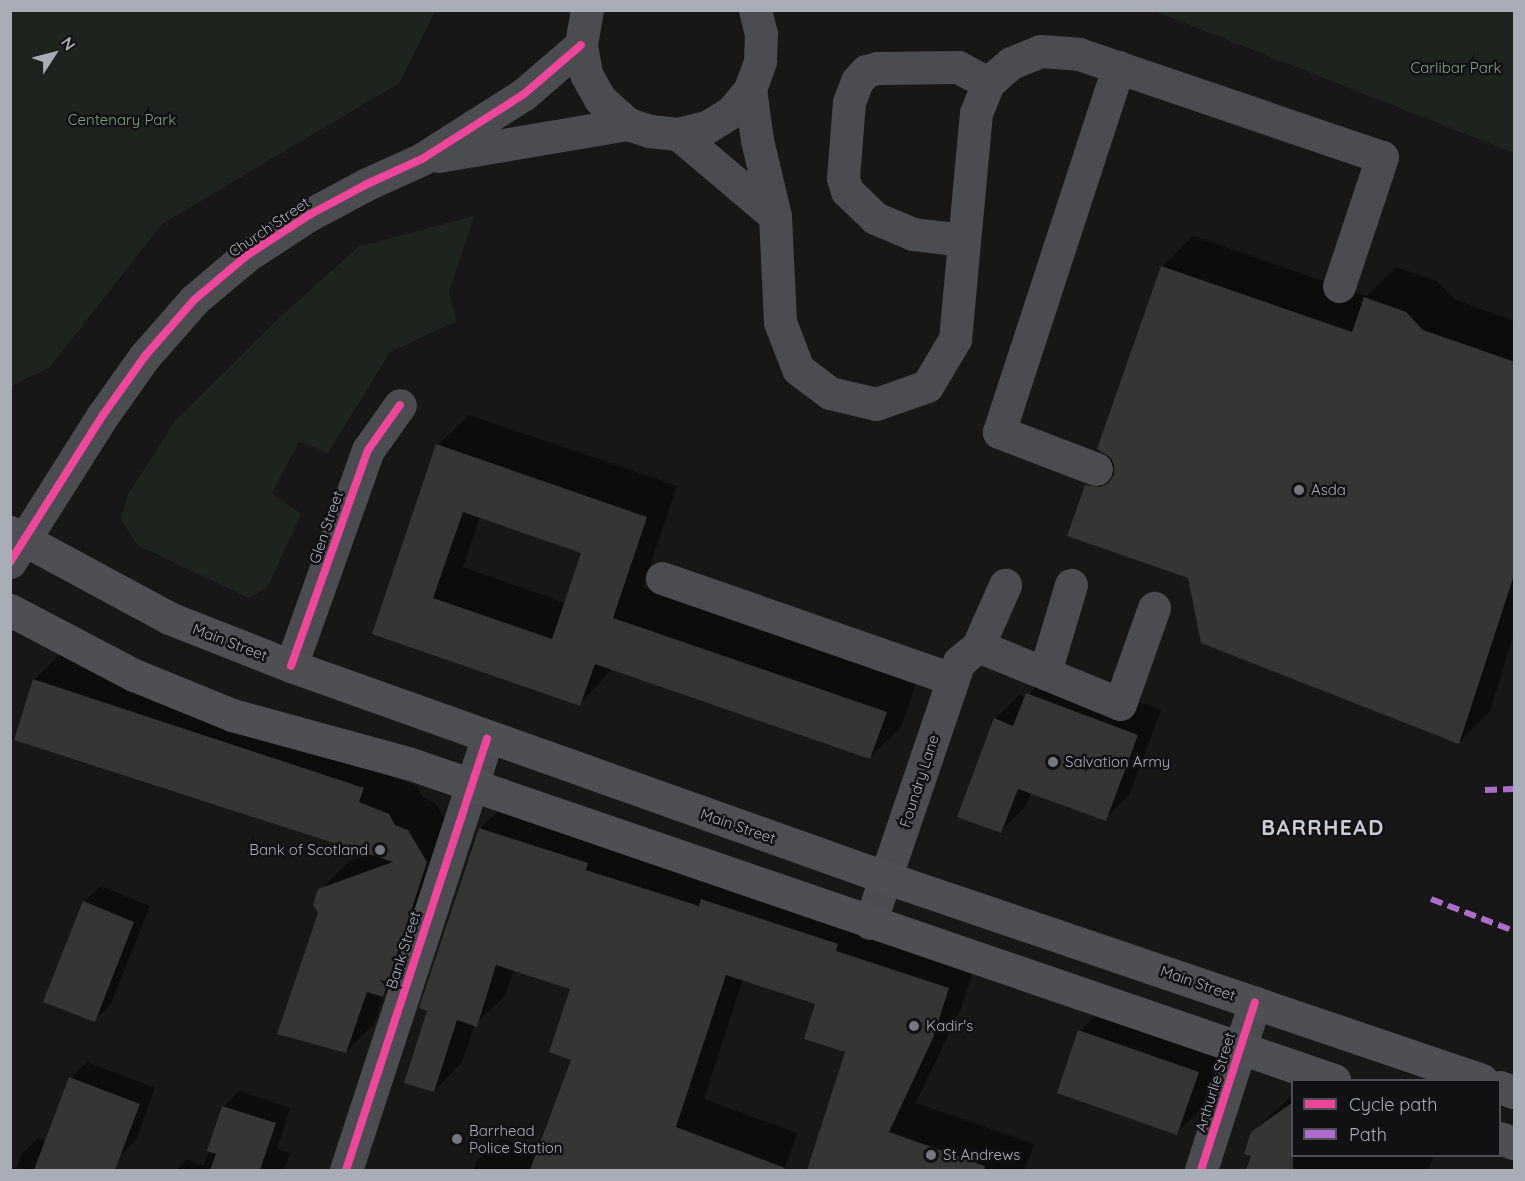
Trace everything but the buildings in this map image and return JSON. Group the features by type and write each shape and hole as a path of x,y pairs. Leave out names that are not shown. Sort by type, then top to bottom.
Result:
{"main road":[{"name":"Main Street","path":"16,546 169,618 291,666 487,738 887,878 1479,1079"},
{"path":"10,610 134,675 232,715 408,763 1331,1079"}],"street":[{"path":"587,10 581,45 586,74 600,99 628,124 649,131 678,134 707,127 731,112 750,89 760,61 766,18"},
{"name":"Church Street","path":"16,546 145,356 195,300 246,256 309,215 367,183 422,159 525,94 581,45"},
{"path":"750,89 757,140 775,216 780,322 798,369 830,393 876,404 927,386 955,339 976,113 988,83 1011,63 1040,51 1079,54 1382,157 1339,286"},
{"path":"964,240 913,234 875,218 847,191 843,178 849,102 857,81 866,71 878,68 958,67 988,83"},
{"path":"1096,470 999,432 1118,67"},
{"name":"Church Street","path":"422,159 628,124"},
{"path":"678,134 775,216"},
{"name":"Glen Street","path":"291,666 368,450 400,405"},
{"path":"662,578 952,679"},
{"name":"Foundry Lane","path":"870,923 952,679 959,662 978,646 1005,585"},
{"path":"1045,672 1071,585"},
{"path":"978,646 1120,704 1154,608"},
{"name":"Bank Street","path":"346,1170 487,738"},
{"name":"Arthurlie Street","path":"1201,1170 1255,1002"}],"green space":[{"name":"Centenary Park","path":"10,11 435,11 399,83 162,224 49,368 11,386"},
{"name":"Carlibar Park","path":"1154,11 1514,11 1514,153"},
{"path":"474,216 449,291 457,321 390,352 328,453 299,442 272,493 301,514 267,588 249,598 137,545 121,519 128,494 175,421 277,320 358,247"}],"marked path":[{"path":"1485,790 1514,789"},
{"path":"1431,899 1514,931"}],"cycle path":[{"path":"10,562 103,415 145,356 194,300 246,256 309,215 367,184 422,159 524,94 581,45"},
{"path":"291,666 368,450 400,405"},
{"path":"346,1170 487,738"},
{"path":"1201,1170 1255,1002"}],"place":[{"name":"Asda","path":"1299,490"},
{"name":"Salvation Army","path":"1053,762"},
{"name":"Bank of Scotland","path":"380,850"},
{"name":"Kadir's","path":"914,1026"},
{"name":"Barrhead Police Station","path":"457,1139"},
{"name":"St Andrews","path":"931,1155"}],"district":[{"name":"BARRHEAD","path":"1323,827"}]}
